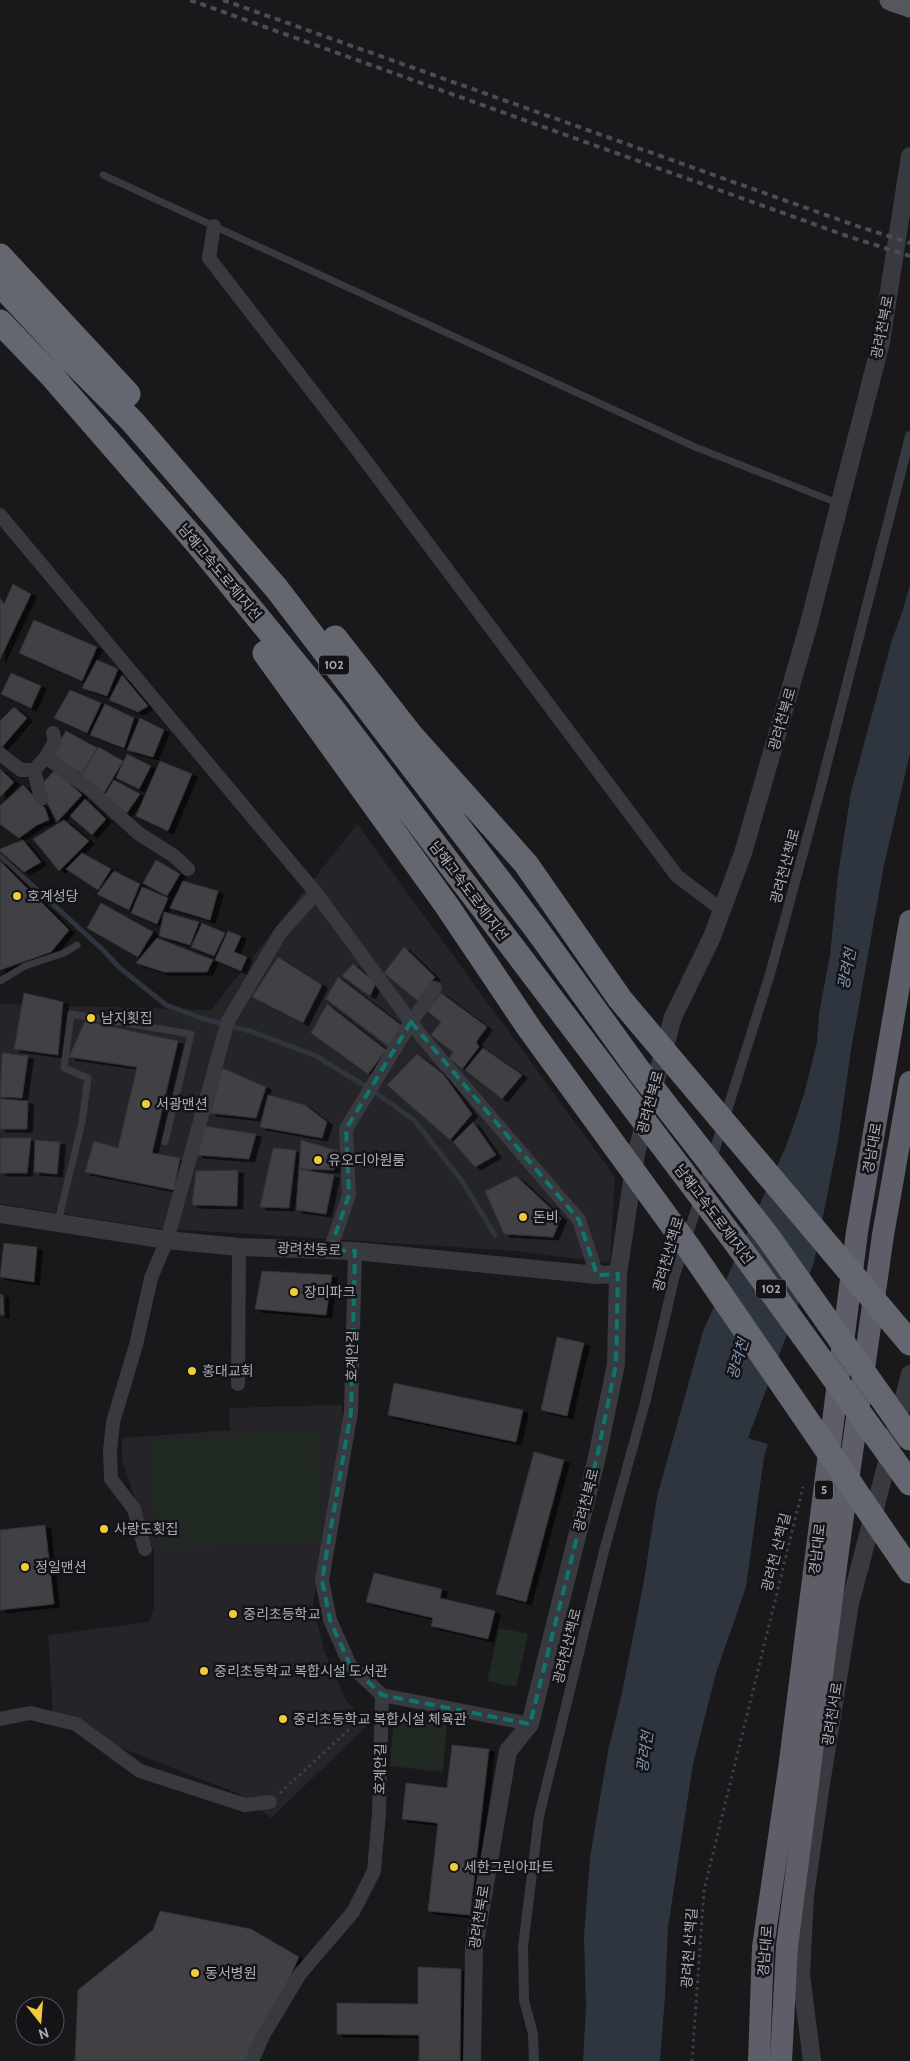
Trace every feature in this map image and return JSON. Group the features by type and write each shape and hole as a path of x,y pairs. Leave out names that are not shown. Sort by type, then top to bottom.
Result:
{"highway":[{"path":"0,256 140,407 293,584 410,734 526,864 620,999 910,1343"},
{"name":"남해고속도로제1지선","path":"0,284 74,363 132,421 277,590 537,930 639,1071 768,1237 910,1438"},
{"name":"남해고속도로제1지선","path":"0,322 51,375 198,544 334,711 734,1240 910,1483"},
{"path":"51,375 184,551 282,673 447,906 529,1028 689,1248 910,1572"},
{"name":"경남대로","path":"759,2061 763,1947 790,1760 857,1232 910,921"},
{"name":"경남대로","path":"781,2061 787,1946 838,1551 883,1235 910,1082"}],"main road":[{"path":"890,0 910,7"}],"street":[{"name":"광려천북로","path":"472,2061 474,1948 506,1760 508,1751 530,1724 597,1457 616,1364 618,1274 636,1154 673,1017 722,910 746,843 808,627 881,342 910,156"},
{"path":"214,226 209,258 356,448 677,876 722,910"},
{"name":"광려천산책로","path":"534,2061 532,2034 524,2000 523,1947 539,1816 604,1551 645,1404 674,1279 770,974 819,794 910,436"},
{"path":"0,514 316,893 411,1022 579,1220 597,1275"},
{"path":"0,754 21,770 34,770 46,757 55,741 53,733"},
{"path":"46,757 92,792 138,833 174,856 188,869"},
{"path":"34,770 41,799"},
{"path":"145,1549 134,1509 112,1479 110,1451 113,1422 136,1345 151,1278 168,1240 228,1020 282,932 316,893"},
{"path":"330,1250 349,1195 346,1129 411,1022 435,988"},
{"name":"광려천동로","path":"0,1214 168,1240 239,1247 355,1251 597,1275 618,1274"},
{"path":"238,1384 239,1247"},
{"name":"호계안길","path":"252,2061 264,2034 300,1974 353,1912 374,1871 379,1813 381,1698 350,1665 330,1620 322,1580 351,1412 355,1251"},
{"name":"광려천서로","path":"812,2061 801,1975 805,1895 850,1604 910,1374"},
{"path":"381,1698 530,1724"},
{"path":"0,1719 30,1713 76,1724 140,1771 245,1805 270,1802"}],"lane":[{"path":"103,175 695,447 840,504"},
{"path":"0,981 25,966 64,953 77,944"},
{"path":"58,1222 82,1122 88,1078 64,1068 70,1014 191,1034 165,1142"}],"path":[{"name":"광려천 산책길","path":"692,2061 704,1890 803,1486"},
{"path":"270,1802 381,1698"}],"highlighted area":[{"path":"411,1022 579,1220 597,1275 618,1274 616,1364 597,1457 530,1724 382,1695 350,1665 330,1620 322,1580 351,1412 355,1251 330,1250 349,1195 346,1129"}],"shaded area":[{"path":"357,824 615,1177 610,1263 517,1251 154,1228 0,1204 0,1004 211,1010"},
{"name":"중리초등학교","path":"342,1405 342,1447 313,1604 324,1650 346,1700 368,1724 365,1728 271,1818 239,1794 78,1731 53,1714 48,1635 149,1622 154,1607 154,1551 122,1461 122,1438 230,1430 229,1408"},
{"path":"316,1431 322,1539 157,1549 151,1441"},
{"path":"499,1628 528,1634 516,1687 487,1681"},
{"path":"394,1715 447,1721 443,1772 390,1766"}],"water":[{"name":"광려천","path":"910,584 910,753 884,865 851,1050 838,1141 814,1262 748,1438 768,1444 764,1457 746,1587 716,1673 693,1764 668,1927 660,2061 583,2061 586,2007 584,1937 590,1857 608,1751 622,1693 644,1580 657,1497 703,1331 787,1144 804,1094 817,1042 819,1014 830,955 838,875 851,792 892,640"}],"building":[{"path":"13,584 31,594 0,659 0,598 4,604"},
{"path":"34,620 97,647 82,681 19,653"},
{"path":"97,660 118,669 107,696 82,688"},
{"path":"11,673 41,686 31,708 1,694"},
{"path":"122,675 148,706 138,712 109,700"},
{"path":"70,690 101,703 87,733 54,718"},
{"path":"105,704 134,718 124,748 90,735"},
{"path":"14,707 27,718 2,747 0,746 0,721"},
{"path":"140,718 164,730 153,757 127,750"},
{"path":"66,731 97,748 82,774 51,756"},
{"path":"98,747 123,761 104,793 79,779"},
{"path":"127,754 151,766 139,789 116,778"},
{"path":"160,761 192,774 168,831 136,816"},
{"path":"0,769 14,782 0,797"},
{"path":"55,770 82,795 57,822 39,787"},
{"path":"114,780 140,794 126,814 103,798"},
{"path":"23,785 45,808 49,820 37,825 19,838 0,824 0,806"},
{"path":"85,799 106,819 92,835 70,816"},
{"path":"64,820 89,841 59,871 33,839"},
{"path":"23,840 41,862 24,872 0,851 0,849"},
{"path":"82,853 111,869 98,890 66,869"},
{"path":"156,860 180,874 167,896 143,883"},
{"name":"호계성당","path":"0,861 69,930 51,952 0,970"},
{"path":"114,871 140,884 129,910 97,894"},
{"path":"183,881 218,891 210,920 170,908"},
{"path":"142,887 168,898 157,924 131,913"},
{"path":"101,903 153,932 138,957 87,928"},
{"path":"164,912 199,922 190,945 159,936"},
{"path":"202,923 225,933 214,956 191,947"},
{"path":"228,931 241,936 234,952 247,957 241,971 215,960"},
{"path":"157,938 213,960 207,972 164,972 136,963"},
{"path":"404,947 435,977 418,1001 384,973"},
{"path":"278,957 322,985 303,1023 252,997"},
{"path":"353,964 376,983 370,996 342,976"},
{"path":"338,977 402,1026 388,1046 326,999"},
{"path":"24,993 63,1002 58,1055 14,1049"},
{"path":"441,993 487,1027 476,1042 479,1047 462,1069 449,1058 453,1052 431,1035 441,1022 427,1011"},
{"path":"327,1004 386,1050 368,1074 311,1033"},
{"name":"서광맨션","path":"85,1021 178,1041 152,1153 180,1158 174,1190 85,1172 94,1141 118,1148 137,1067 69,1057"},
{"path":"483,1048 522,1075 502,1099 465,1070"},
{"path":"2,1053 28,1056 22,1098 0,1097"},
{"path":"417,1054 443,1074 472,1114 450,1140 387,1085"},
{"path":"222,1068 266,1087 256,1118 210,1113"},
{"path":"268,1095 305,1105 327,1122 322,1138 260,1127"},
{"path":"0,1099 28,1101 27,1129 0,1129"},
{"path":"473,1122 496,1155 475,1167 453,1142"},
{"path":"205,1126 256,1134 249,1159 197,1155"},
{"path":"0,1138 31,1138 27,1173 0,1173"},
{"path":"35,1140 60,1142 57,1174 34,1172"},
{"name":"유오디아원룸","path":"301,1140 338,1151 334,1170 299,1169"},
{"path":"273,1148 296,1150 289,1208 260,1207"},
{"path":"299,1169 334,1175 326,1214 296,1210"},
{"path":"238,1170 237,1206 192,1205 196,1171"},
{"path":"516,1176 561,1218 553,1237 504,1234 485,1191"},
{"path":"4,1243 37,1247 34,1282 0,1277"},
{"name":"장미파크","path":"262,1271 332,1275 326,1315 255,1309"},
{"path":"0,1294 3,1295 4,1315 0,1315"},
{"path":"557,1337 584,1343 567,1416 541,1410"},
{"path":"394,1383 523,1410 516,1442 388,1415"},
{"path":"534,1452 564,1460 526,1602 496,1594"},
{"name":"정일맨션","path":"45,1525 54,1604 0,1610 0,1530"},
{"path":"374,1573 442,1589 440,1598 495,1611 488,1639 431,1626 433,1618 366,1602"},
{"name":"세한그린아파트","path":"452,1745 489,1749 470,1915 428,1911 438,1823 402,1819 406,1783 447,1788"},
{"name":"동서병원","path":"160,1911 251,1929 299,1957 252,2061 75,2061 78,1990 153,1930"},
{"path":"418,1967 461,1969 460,2061 419,2061 419,2035 337,2034 337,2003 418,2004"}],"waterway":[{"path":"0,856 101,948 120,968 166,1005 204,1019 253,1032 316,1056 370,1089 414,1120 462,1181 495,1235"}],"railway":[{"path":"190,0 847,236 910,256"},
{"path":"223,0 854,225 910,243"}],"place":[{"name":"호계성당","path":"17,896"},
{"name":"남지횟집","path":"91,1018"},
{"name":"서광맨션","path":"146,1104"},
{"name":"유오디아원룸","path":"318,1160"},
{"name":"돈비","path":"523,1217"},
{"name":"장미파크","path":"294,1292"},
{"name":"홍대교회","path":"192,1371"},
{"name":"사랑도횟집","path":"104,1529"},
{"name":"정일맨션","path":"25,1567"},
{"name":"중리초등학교","path":"233,1614"},
{"name":"중리초등학교 복합시설 도서관","path":"204,1671"},
{"name":"중리초등학교 복합시설 체육관","path":"283,1719"},
{"name":"세한그린아파트","path":"454,1867"},
{"name":"동서병원","path":"195,1973"}]}
